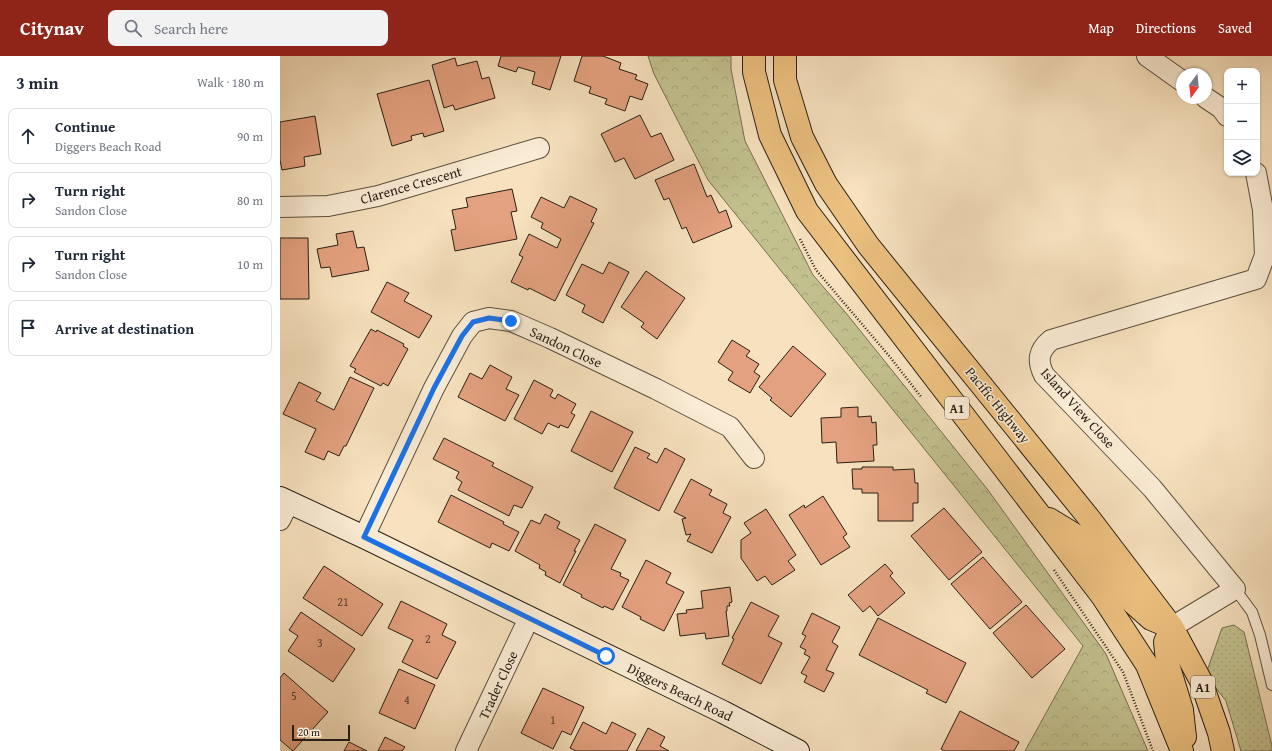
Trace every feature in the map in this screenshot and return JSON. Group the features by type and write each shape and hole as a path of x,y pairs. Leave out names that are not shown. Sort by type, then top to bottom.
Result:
{"highway":[{"name":"A1","path":"754,56 754,72 770,135 806,211 1102,596 1147,665 1182,751"},
{"name":"Pacific Highway","path":"785,56 785,80 802,137 826,184 868,245 1089,518 1172,626 1201,681 1219,733 1223,751"},
{"path":"1037,511 1077,536 1132,602 1151,619 1172,626 1165,642 1167,661 1182,710 1187,751"}],"street":[{"path":"1147,56 1176,77"},
{"path":"1212,102 1224,112"},
{"name":"Clarence Crescent","path":"280,207 328,206 378,196 539,148"},
{"name":"Island View Close","path":"1235,589 1152,488 1044,375 1039,366 1040,355 1044,346 1051,340 1256,279 1265,255 1263,210 1257,176"},
{"name":"Sandon Close","path":"364,537 434,388 462,336 473,322 489,318 511,321 550,338 717,420 730,427 754,458"},
{"name":"Diggers Beach Road","path":"283,506 364,537 716,709 790,749"},
{"path":"1172,626 1235,589"},
{"name":"Trader Close","path":"466,751 529,618"}],"lane":[{"path":"1235,589 1252,612 1260,635 1272,685"}],"green space":[{"path":"648,56 731,56 731,69 745,141 813,275 846,313 988,490 1106,654 1148,751 1025,751 1083,646 708,180 654,74"},
{"path":"1234,625 1244,632 1272,751 1241,751 1226,701 1216,688 1207,671 1222,628"}],"building":[{"path":"501,56 561,56 550,90 532,84 535,72 518,67 516,72 498,66"},
{"path":"582,56 603,56 621,63 619,69 637,75 635,79 648,84 642,100 630,96 625,111 605,104 607,99 589,93 591,87 574,81"},
{"path":"455,58 457,66 477,61 482,79 489,77 495,98 455,110 453,105 444,108 432,65"},
{"path":"429,80 444,131 424,137 423,133 411,136 412,140 392,146 377,94"},
{"path":"640,115 651,137 661,133 674,160 635,179 624,158 615,162 601,134"},
{"path":"315,116 321,154 304,157 305,166 282,170 280,160 280,122"},
{"path":"694,164 707,197 711,195 719,213 726,210 732,227 693,243 686,227 682,229 669,198 664,200 655,180"},
{"path":"512,189 517,211 511,212 517,239 455,251 451,230 456,229 452,210 468,207 466,198"},
{"path":"570,196 597,209 591,222 594,223 555,301 529,288 528,290 511,282 523,257 519,255 529,234 557,248 561,239 541,228 543,223 531,217 541,197 564,208"},
{"path":"353,231 357,248 364,247 369,270 332,277 330,267 321,268 317,249 338,245 336,234"},
{"path":"280,238 308,238 309,299 280,299"},
{"path":"609,262 629,272 603,323 582,312 585,305 566,295 582,264 603,274"},
{"path":"646,271 685,298 657,339 641,327 644,323 621,307"},
{"path":"387,282 409,293 404,301 432,316 419,338 371,312"},
{"path":"371,329 376,332 377,330 404,344 403,346 408,349 388,386 383,383 381,386 354,372 356,369 350,366"},
{"path":"732,340 750,351 746,356 759,364 754,372 760,376 750,393 728,380 733,372 718,362"},
{"path":"793,346 826,374 791,417 770,400 772,398 759,387"},
{"path":"490,365 512,377 506,389 519,395 505,421 458,397 470,373 482,379"},
{"path":"350,377 374,388 346,446 344,446 339,456 328,451 324,460 305,452 316,429 283,414 299,382 321,393 316,401 334,410"},
{"path":"534,380 553,390 550,396 555,399 558,394 576,404 571,413 575,415 568,428 560,425 559,428 548,423 542,434 514,419"},
{"path":"858,407 858,417 871,416 872,423 876,422 877,445 873,445 874,461 837,463 836,442 822,443 821,418 841,417 841,408"},
{"path":"591,411 633,432 612,472 571,451"},
{"path":"444,438 494,463 492,466 533,487 522,508 514,505 509,516 458,490 462,482 456,478 459,472 433,459"},
{"path":"635,447 650,454 647,458 657,463 665,448 685,459 659,511 614,488"},
{"path":"862,467 893,467 893,470 914,469 915,483 918,483 918,503 913,503 913,521 878,521 878,493 862,493 862,489 853,489 852,469 862,469"},
{"path":"691,479 712,490 709,495 727,504 723,513 731,517 712,553 687,541 691,534 686,535 682,519 686,518 674,512"},
{"path":"451,495 504,522 503,524 519,532 509,551 492,543 490,548 438,522"},
{"path":"823,496 847,534 843,537 850,547 821,565 789,515 804,505 805,508"},
{"path":"944,508 982,552 949,580 911,536"},
{"path":"766,509 796,555 788,561 795,570 772,585 765,576 757,581 741,558 741,540 751,533 744,523"},
{"path":"545,514 560,522 557,528 580,540 560,583 545,575 546,572 539,568 540,565 515,551 531,520 540,524"},
{"path":"595,524 626,540 611,569 621,573 620,576 629,580 613,610 604,606 603,608 581,597 582,595 563,585"},
{"path":"983,557 1022,602 990,629 951,584"},
{"path":"646,560 671,573 666,583 684,592 664,631 640,619 641,617 622,607"},
{"path":"885,564 893,573 890,576 905,593 878,616 870,606 863,612 848,595"},
{"path":"324,566 383,604 362,636 303,598"},
{"path":"730,587 732,602 729,603 730,606 727,606 726,611 729,636 706,639 705,633 680,636 677,614 687,613 686,610 703,608 701,591"},
{"path":"401,601 447,624 442,635 456,642 437,679 402,662 413,640 388,628"},
{"path":"751,602 779,616 768,636 782,643 761,684 722,664 734,639 732,638"},
{"path":"1026,605 1065,649 1032,678 993,633"},
{"path":"301,612 355,649 333,682 288,651 298,636 289,630"},
{"path":"812,613 840,627 832,642 838,646 826,670 834,673 824,692 804,682 807,676 801,673 810,657 804,654 806,650 800,647 806,636 802,634"},
{"path":"878,618 966,663 946,703 926,693 928,690 859,655"},
{"path":"399,669 435,685 415,729 379,713"},
{"path":"284,673 328,712 293,751 280,740 280,678"},
{"path":"543,688 584,707 571,735 562,731 553,749 521,733"},
{"path":"960,711 1019,742 1014,751 945,751 941,749"},
{"path":"583,722 606,734 612,722 636,734 627,751 576,751 570,748"},
{"path":"648,728 665,737 660,746 669,751 636,751"},
{"path":"385,737 405,747 402,751 378,751"},
{"path":"349,742 367,751 344,751"}],"route":[{"path":"511,321 489,318 473,322 462,336 434,388 364,537 606,656"}]}
